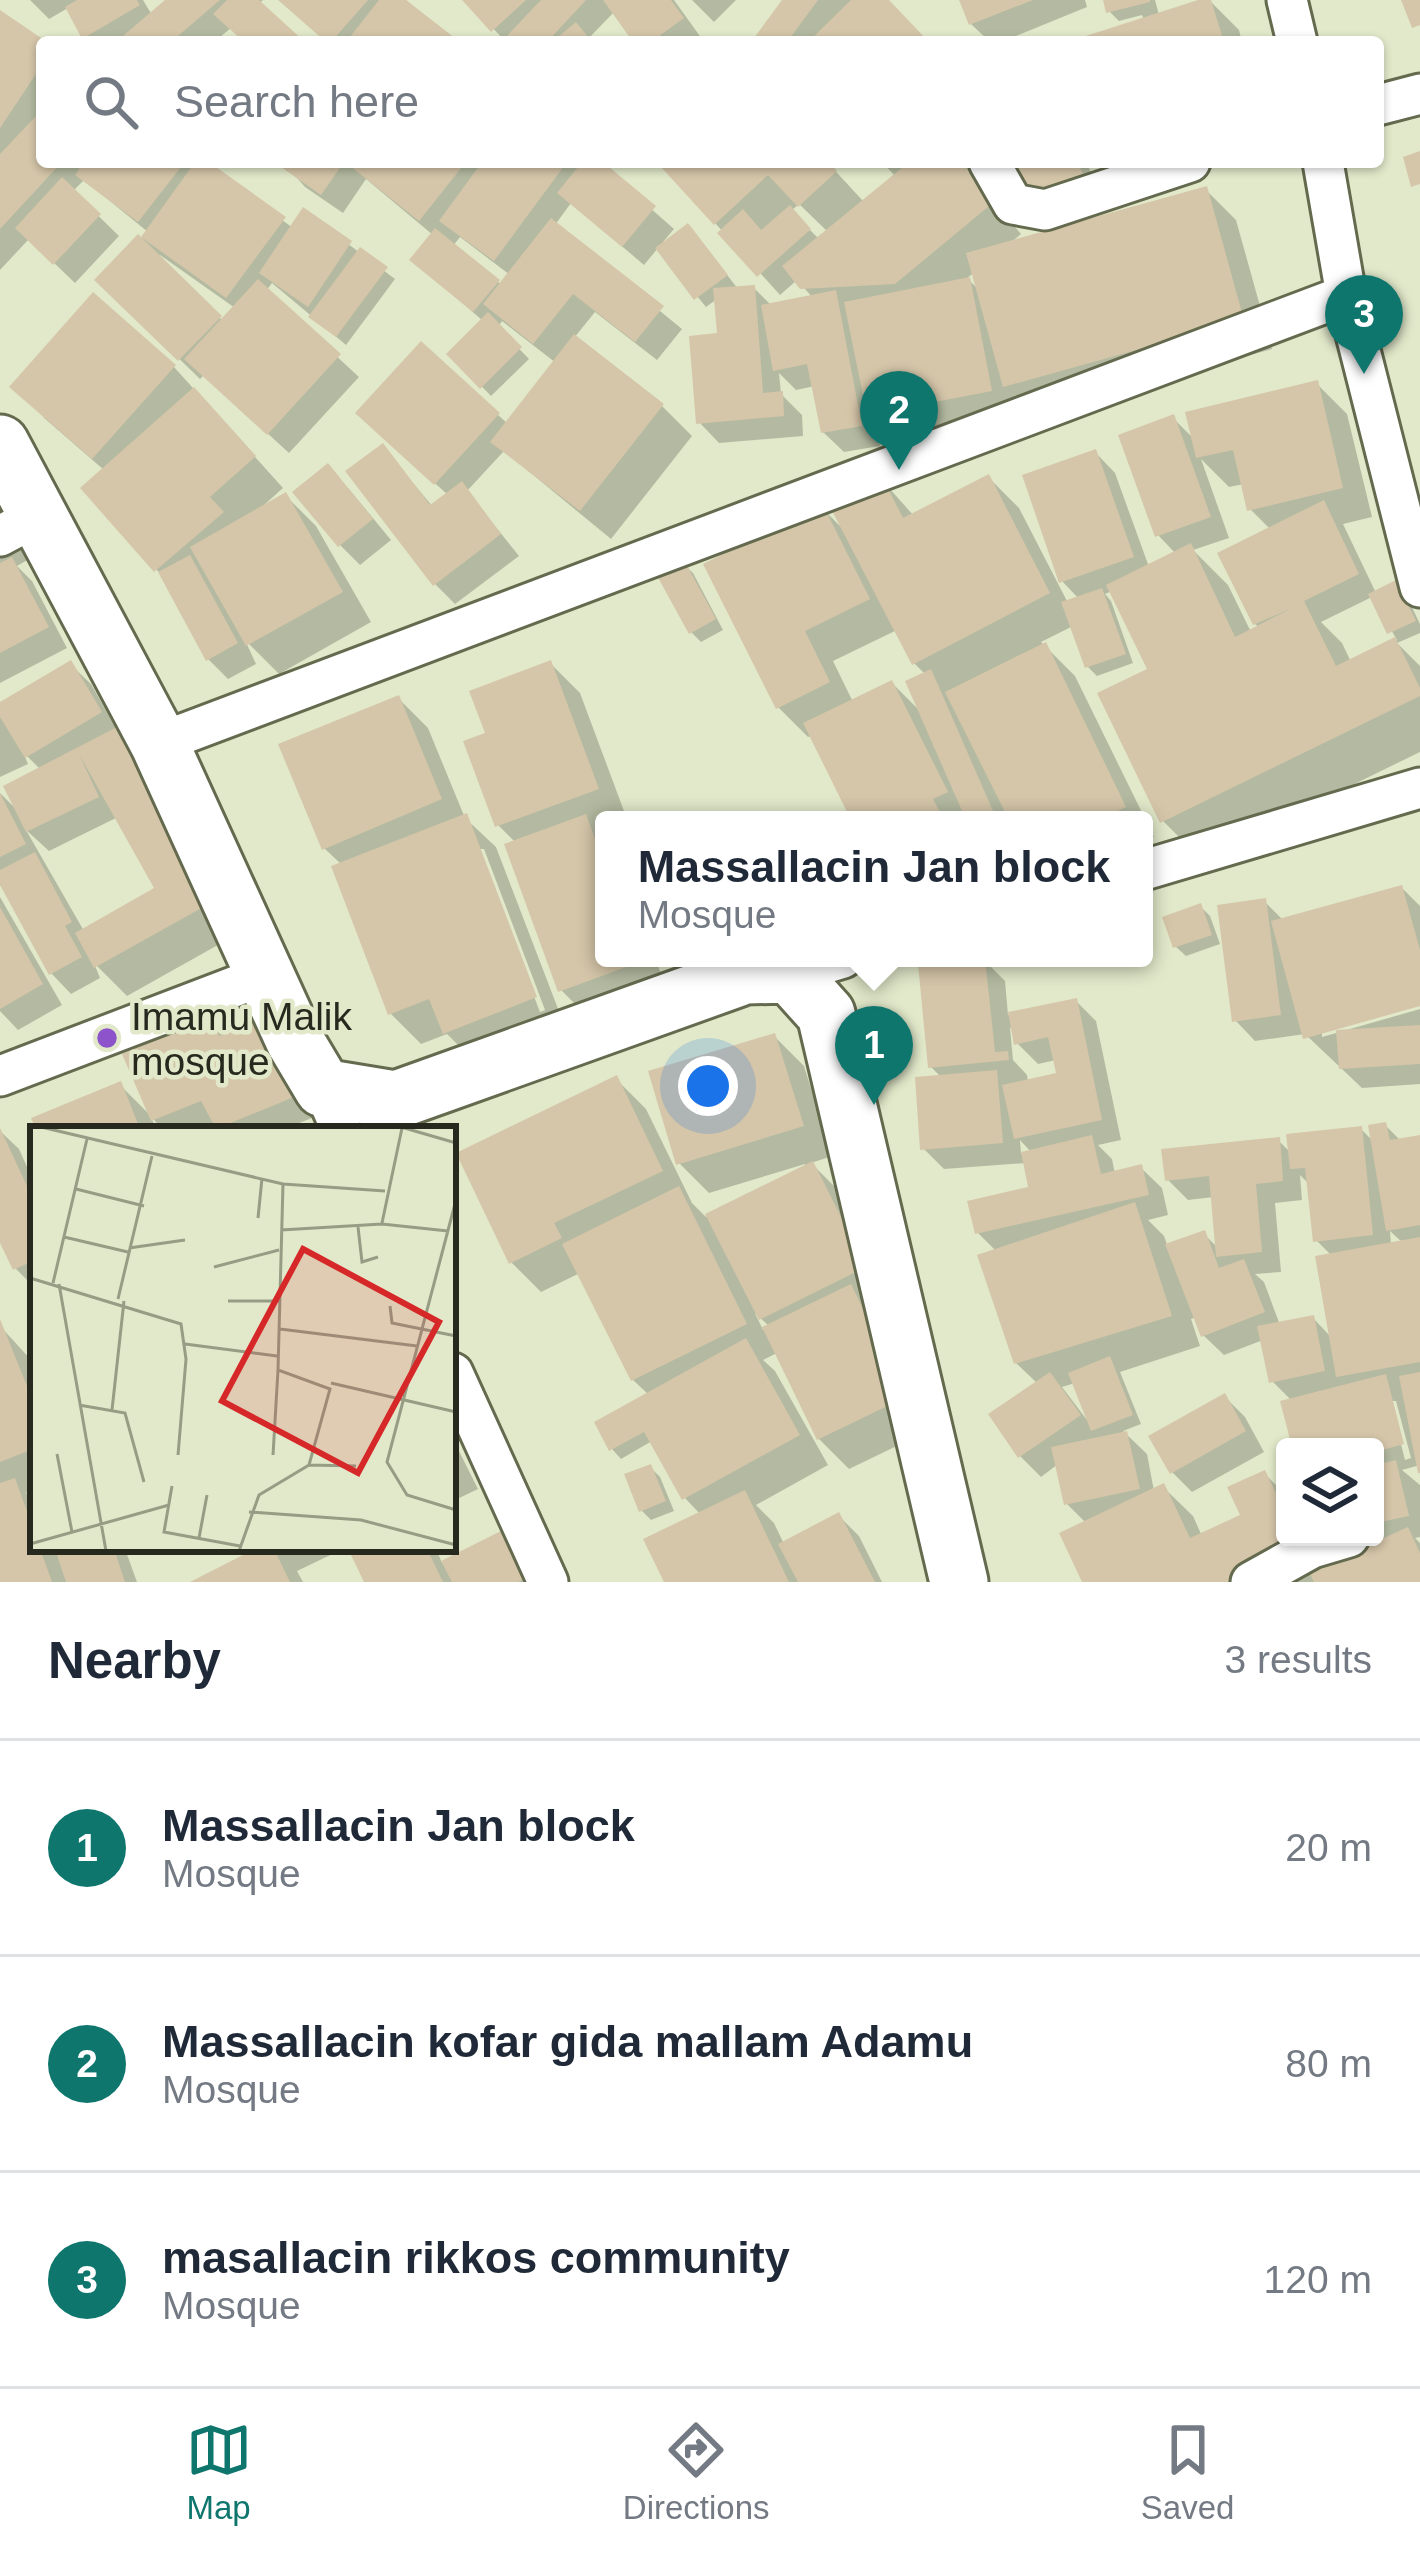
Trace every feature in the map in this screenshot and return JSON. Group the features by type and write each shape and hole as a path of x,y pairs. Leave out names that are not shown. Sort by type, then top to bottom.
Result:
{"street":[{"path":"1287,0 1296,36"},
{"path":"1384,103 1420,94"},
{"path":"992,168 1013,204 1045,210 1172,168"},
{"path":"1324,168 1346,295 1420,587"},
{"path":"159,743 1346,295"},
{"path":"0,444 19,526 159,743 295,1041 332,1108 396,1100 746,975 790,974 813,967"},
{"path":"1153,867 1420,788"},
{"path":"790,974 826,1014 959,1582"},
{"path":"0,1076 265,975"},
{"path":"456,1380 548,1582"},
{"path":"1251,1582 1319,1546"}],"building":[{"path":"77,0 137,0 140,5 87,36 80,36 65,7"},
{"path":"165,0 220,0 178,36 123,36"},
{"path":"227,0 259,0 298,36 237,36 213,14"},
{"path":"278,0 368,0 336,36 319,36"},
{"path":"379,0 406,0 452,36 351,36"},
{"path":"462,0 526,0 491,32"},
{"path":"541,0 586,0 553,36 507,36"},
{"path":"603,0 671,0 684,18 659,36 629,36"},
{"path":"782,0 818,0 791,36 755,36"},
{"path":"851,0 889,0 923,36 814,36"},
{"path":"959,0 1033,0 969,25"},
{"path":"1103,0 1150,0 1150,2 1106,13"},
{"path":"1211,0 1222,36 1086,36"},
{"path":"1401,0 1420,0 1420,25 1412,28"},
{"path":"0,10 38,36 36,74 0,128"},
{"path":"576,22 587,36 559,36"},
{"path":"36,116 36,168 56,168 0,229 0,154"},
{"path":"1420,151 1420,184 1411,187 1403,157"},
{"path":"80,168 180,168 138,222 75,175"},
{"path":"191,168 217,168 286,217 226,298 141,237"},
{"path":"282,168 340,168 321,195"},
{"path":"353,168 461,168 419,221"},
{"path":"478,168 563,168 494,261 439,221"},
{"path":"577,168 610,168 656,206 622,247 557,193"},
{"path":"662,168 837,171 798,207 768,175 714,225"},
{"path":"902,168 966,168 994,202 895,284 800,289 782,266"},
{"path":"1017,168 1080,168 1084,177 1033,201"},
{"path":"62,177 101,214 53,265 15,228"},
{"path":"1207,186 1244,320 1003,387 966,253"},
{"path":"790,205 811,229 757,277 717,233 743,209 761,230"},
{"path":"303,207 352,241 308,307 259,273"},
{"path":"551,218 664,306 635,342 573,294 533,344 483,304"},
{"path":"688,223 728,275 694,300 655,248"},
{"path":"435,228 500,280 473,312 409,260"},
{"path":"138,234 222,316 178,361 94,280"},
{"path":"360,247 388,267 336,337 308,317"},
{"path":"970,277 992,391 867,415 844,302"},
{"path":"258,279 341,354 267,435 184,359"},
{"path":"755,285 763,393 783,391 784,416 696,424 689,336 717,333 713,288"},
{"path":"836,290 862,426 821,433 807,364 773,371 761,305"},
{"path":"93,292 176,365 92,459 9,387"},
{"path":"488,312 522,347 480,389 446,354"},
{"path":"574,334 664,404 580,511 490,442"},
{"path":"421,341 500,413 434,485 355,413"},
{"path":"1318,380 1343,488 1247,511 1233,450 1196,458 1185,412"},
{"path":"194,387 256,456 210,497 224,512 154,572 80,488"},
{"path":"1174,414 1211,517 1155,537 1118,435"},
{"path":"383,443 430,505 462,481 501,534 433,586 345,471"},
{"path":"1096,449 1134,557 1059,583 1022,475"},
{"path":"328,463 373,519 338,547 292,492"},
{"path":"989,474 1050,593 912,665 828,503 881,475 903,518"},
{"path":"286,492 343,592 246,646 190,547"},
{"path":"1324,500 1359,574 1304,601 1336,666 1395,637 1420,696 1160,823 1097,693 1147,669 1106,585 1191,543 1235,637 1290,609 1253,625 1217,553"},
{"path":"823,505 870,599 805,631 830,682 776,709 703,564"},
{"path":"190,555 238,643 206,661 158,572"},
{"path":"12,557 49,627 0,653 0,563"},
{"path":"684,560 716,619 689,634 656,574"},
{"path":"1396,580 1416,621 1387,634 1368,594"},
{"path":"1102,588 1126,654 1085,668 1061,602"},
{"path":"1046,642 1126,807 1118,811 1004,811 945,692"},
{"path":"71,660 102,712 25,758 0,717 0,702"},
{"path":"551,660 599,789 495,827 463,741 485,733 469,691"},
{"path":"931,669 993,811 962,811 905,681"},
{"path":"892,680 948,792 933,799 939,811 847,811 803,723"},
{"path":"399,695 442,799 322,850 278,744"},
{"path":"117,727 214,901 94,968 75,933 154,888 79,754 99,797 26,832 3,786"},
{"path":"0,793 26,844 0,857"},
{"path":"467,813 537,997 443,1034 429,999 388,1015 331,866"},
{"path":"586,814 595,839 595,967 626,967 558,992 504,844"},
{"path":"35,852 72,922 65,926 82,957 49,975 0,885 0,870"},
{"path":"1402,885 1420,950 1420,1006 1303,1039 1271,921"},
{"path":"1266,898 1281,1015 1232,1022 1217,905"},
{"path":"1201,903 1212,935 1173,948 1162,917"},
{"path":"0,907 43,984 0,1009"},
{"path":"918,967 986,967 995,1052 1008,1051 1009,1060 928,1068"},
{"path":"1077,998 1102,1120 1014,1139 1002,1085 1056,1073 1048,1037 1014,1045 1008,1012"},
{"path":"212,1016 219,1036 261,1019 294,1097 223,1126 214,1126 201,1101 151,1121 122,1054"},
{"path":"1420,1025 1420,1064 1339,1069 1336,1030"},
{"path":"775,1033 804,1126 676,1165 648,1071"},
{"path":"997,1070 1003,1143 920,1150 915,1077"},
{"path":"617,1075 663,1171 554,1223 562,1238 509,1264 456,1153"},
{"path":"121,1081 139,1126 35,1126 31,1118"},
{"path":"1386,1122 1390,1140 1420,1135 1420,1225 1386,1231 1368,1125"},
{"path":"1362,1126 1373,1235 1313,1242 1305,1168 1290,1169 1286,1134"},
{"path":"0,1128 30,1193 30,1262 13,1270 0,1243"},
{"path":"1092,1135 1101,1174 1142,1164 1149,1195 975,1234 967,1201 1028,1187 1021,1152"},
{"path":"1280,1137 1283,1181 1256,1184 1262,1252 1216,1257 1209,1176 1165,1181 1161,1149"},
{"path":"813,1161 866,1267 759,1320 705,1214"},
{"path":"679,1186 747,1324 631,1381 562,1244"},
{"path":"1135,1202 1172,1316 1014,1364 977,1255"},
{"path":"1205,1230 1219,1268 1244,1259 1265,1312 1201,1337 1165,1244"},
{"path":"1420,1237 1420,1362 1336,1377 1315,1256"},
{"path":"851,1284 906,1397 817,1440 762,1327"},
{"path":"1314,1315 1325,1371 1269,1383 1257,1326"},
{"path":"0,1319 30,1394 30,1450 0,1462"},
{"path":"746,1338 800,1435 682,1500 644,1432 609,1451 594,1422"},
{"path":"1110,1356 1133,1415 1091,1431 1068,1373"},
{"path":"1050,1372 1081,1415 1018,1458 988,1414"},
{"path":"1420,1372 1420,1473 1418,1473 1399,1376"},
{"path":"1386,1374 1404,1444 1384,1450 1384,1438 1290,1438 1280,1401"},
{"path":"1225,1393 1246,1431 1170,1474 1148,1436"},
{"path":"1127,1431 1140,1489 1064,1505 1051,1447"},
{"path":"1396,1460 1409,1516 1384,1521 1384,1463"},
{"path":"651,1464 666,1501 639,1512 624,1474"},
{"path":"1265,1470 1276,1493 1276,1546 1301,1546 1227,1582 1082,1582 1059,1533 1164,1483 1190,1538 1240,1515 1227,1487"},
{"path":"15,1478 30,1520 30,1552 41,1552 52,1582 0,1582 0,1483"},
{"path":"745,1490 789,1582 664,1582 643,1539"},
{"path":"839,1512 875,1582 798,1582 778,1544"},
{"path":"1408,1527 1420,1553 1420,1582 1314,1582 1309,1572 1366,1546 1384,1546 1384,1538"},
{"path":"505,1529 530,1576 518,1582 452,1582 441,1561"},
{"path":"56,1552 115,1552 125,1582 66,1582"},
{"path":"275,1552 290,1582 190,1582 243,1555"},
{"path":"428,1552 443,1582 364,1582 351,1555"}],"place":[{"name":"masallacin rikkos community","path":"1364,374"},
{"name":"Massallacin kofar gida mallam Adamu","path":"899,470"},
{"name":"Imamu Malik mosque","path":"107,1038"},
{"name":"Massallacin Jan block","path":"874,1105"}]}
